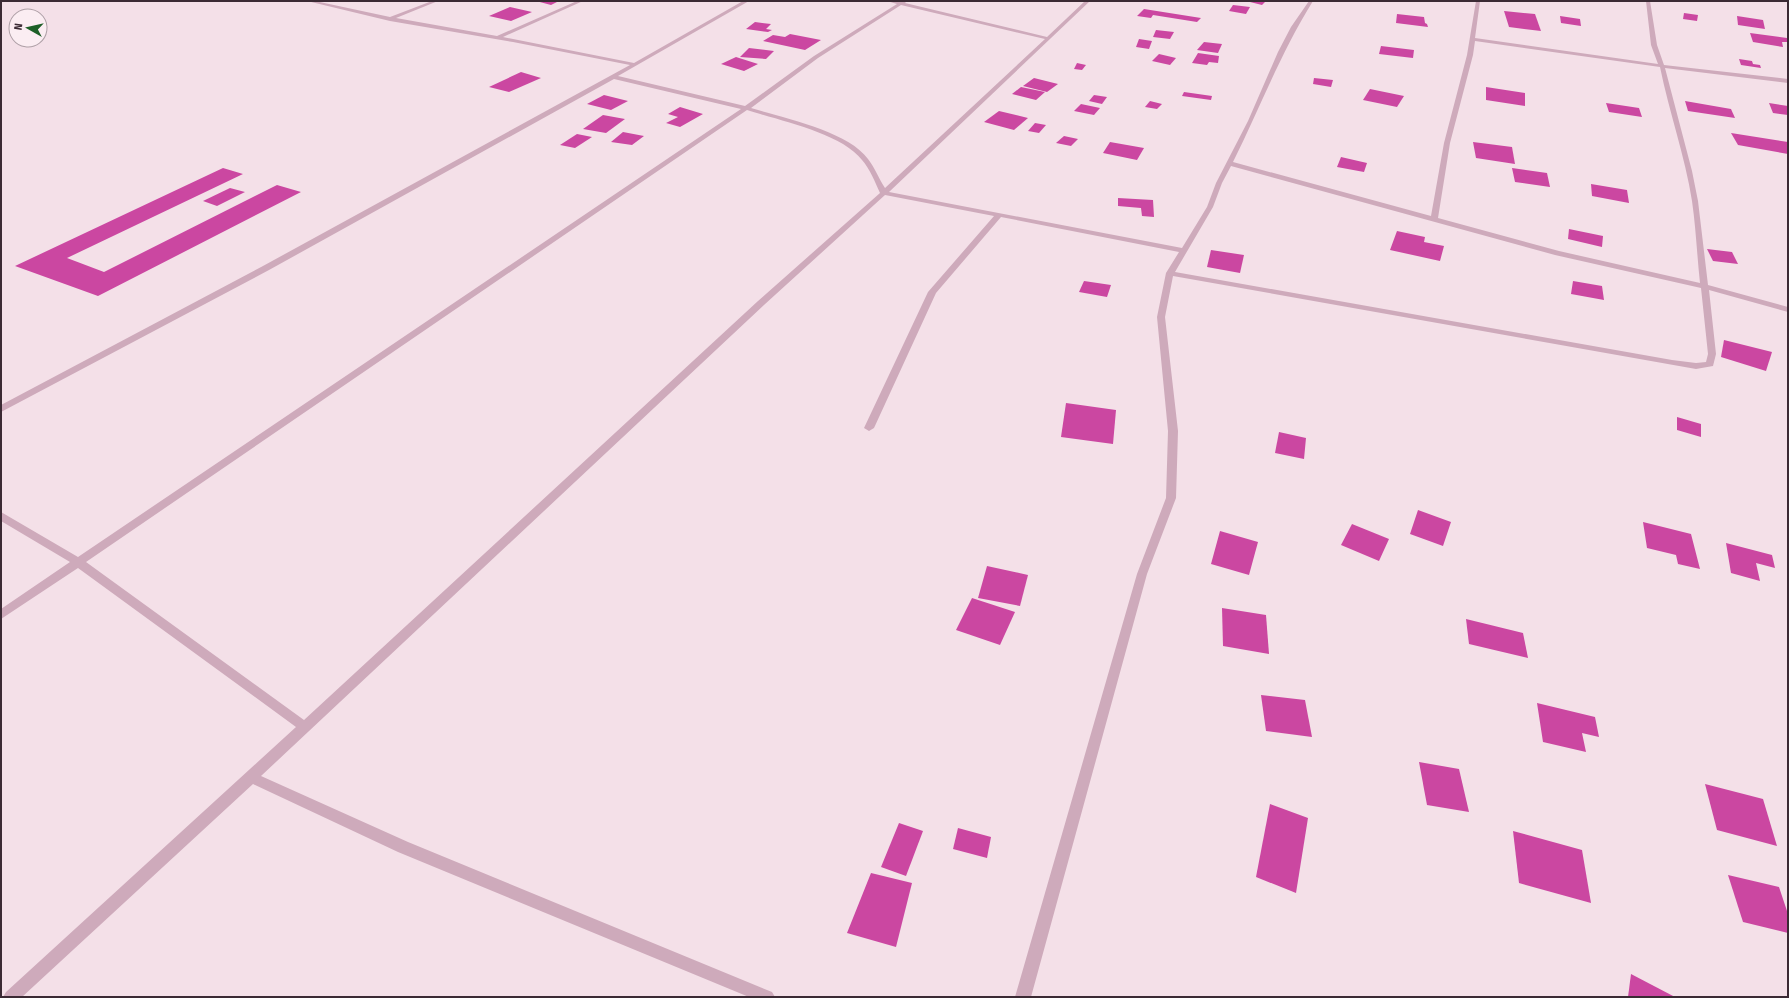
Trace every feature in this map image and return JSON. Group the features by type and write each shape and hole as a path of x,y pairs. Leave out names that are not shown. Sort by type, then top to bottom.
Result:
{"street":[{"path":"309,1 349,12 498,37 633,64"},
{"path":"390,19 436,1"},
{"path":"498,37 581,1"},
{"path":"1,409 266,268 613,77 633,64 747,1"},
{"path":"889,1 903,2 1047,38"},
{"path":"12,997 761,303 884,193 1088,1"},
{"path":"1024,997 1140,582 1171,498 1173,431 1161,317 1170,273 1210,208 1229,163 1251,121 1281,52 1294,27 1311,1"},
{"path":"1434,220 1447,143 1460,90 1467,70 1478,1"},
{"path":"1170,273 1506,334 1696,366 1710,364 1712,354 1703,286 1700,242 1689,171 1672,110 1662,66 1654,45 1648,1"},
{"path":"1,615 280,424 483,288 745,108 816,57 903,2"},
{"path":"1472,39 1662,66 1788,81"},
{"path":"613,77 745,108 835,136 851,146 865,159 884,193 1183,250"},
{"path":"1229,163 1558,253 1703,286 1788,310"},
{"path":"869,428 932,292 998,215"},
{"path":"1,516 78,563 305,727"},
{"path":"251,777 403,847 767,997"}],"building":[{"path":"536,1 559,1 551,5"},
{"path":"1246,1 1266,1 1262,5"},
{"path":"1233,5 1250,7 1246,14 1229,11"},
{"path":"510,7 532,12 511,21 489,16"},
{"path":"1144,9 1201,18 1197,22 1153,15 1151,18 1137,16"},
{"path":"1504,11 1535,14 1541,31 1509,27"},
{"path":"1684,13 1698,15 1697,21 1683,19"},
{"path":"1397,14 1424,17 1425,23 1428,27 1396,23"},
{"path":"1560,16 1580,19 1581,26 1561,23"},
{"path":"1737,16 1763,20 1765,29 1738,25"},
{"path":"755,22 771,24 766,29 772,30 768,32 746,29"},
{"path":"1156,30 1174,32 1170,39 1153,37"},
{"path":"1750,33 1787,38 1788,42 1782,42 1783,47 1753,42"},
{"path":"790,34 821,40 805,50 763,41 773,35 785,37"},
{"path":"1139,39 1152,41 1149,49 1136,47"},
{"path":"1204,42 1222,44 1218,53 1197,50"},
{"path":"1381,46 1414,50 1413,58 1379,54"},
{"path":"749,48 774,51 766,59 740,57"},
{"path":"1198,53 1219,56 1218,63 1209,62 1207,65 1192,63"},
{"path":"1159,54 1176,58 1170,65 1152,61"},
{"path":"736,57 758,64 744,71 721,64"},
{"path":"1739,59 1752,61 1753,64 1760,65 1761,68 1741,65"},
{"path":"1077,63 1086,65 1082,70 1074,69"},
{"path":"521,72 541,78 509,92 489,87"},
{"path":"1034,78 1058,84 1047,92 1023,86"},
{"path":"1314,78 1333,80 1331,87 1313,84"},
{"path":"1021,87 1045,92 1036,100 1012,94"},
{"path":"1486,87 1525,93 1525,106 1486,100"},
{"path":"1370,89 1404,96 1397,107 1363,100"},
{"path":"1184,92 1212,96 1211,100 1182,96"},
{"path":"604,95 628,101 611,110 587,104"},
{"path":"1094,95 1107,97 1102,104 1089,101"},
{"path":"1150,101 1162,104 1157,109 1145,107"},
{"path":"1685,101 1731,109 1735,118 1688,111"},
{"path":"1606,103 1639,108 1642,117 1609,112"},
{"path":"1769,103 1788,106 1788,115 1773,113"},
{"path":"1081,104 1100,108 1094,115 1074,111"},
{"path":"680,107 703,114 680,127 666,123 678,117 668,114"},
{"path":"999,111 1028,118 1014,130 984,122"},
{"path":"603,115 625,119 606,133 583,129"},
{"path":"1035,123 1046,125 1039,133 1028,131"},
{"path":"623,132 644,136 632,145 611,142"},
{"path":"1731,133 1788,142 1788,154 1738,145"},
{"path":"577,134 592,137 575,148 560,145"},
{"path":"1064,136 1078,139 1071,146 1056,143"},
{"path":"1110,142 1144,148 1137,160 1103,153"},
{"path":"1473,142 1512,147 1515,164 1476,158"},
{"path":"1341,157 1367,163 1364,172 1337,167"},
{"path":"223,168 243,174 67,258 104,272 277,185 301,192 98,296 15,266"},
{"path":"1512,168 1547,173 1550,187 1515,182"},
{"path":"1591,184 1627,190 1629,203 1592,196"},
{"path":"230,188 245,192 217,206 203,201"},
{"path":"1118,198 1153,200 1154,217 1142,216 1141,208 1118,206"},
{"path":"1569,229 1603,236 1602,247 1568,239"},
{"path":"1397,231 1425,237 1424,242 1444,246 1440,261 1390,250"},
{"path":"1707,249 1732,252 1738,264 1713,261"},
{"path":"1211,250 1244,255 1240,273 1207,267"},
{"path":"1084,281 1111,285 1107,297 1079,292"},
{"path":"1573,281 1602,286 1604,300 1571,294"},
{"path":"1724,340 1772,352 1766,371 1721,357"},
{"path":"1066,403 1116,410 1113,444 1061,437"},
{"path":"1677,417 1701,424 1701,437 1677,430"},
{"path":"1279,432 1306,438 1304,459 1275,453"},
{"path":"1418,510 1451,522 1443,546 1410,534"},
{"path":"1643,522 1691,534 1700,569 1678,564 1676,555 1647,548"},
{"path":"1352,524 1389,539 1379,561 1341,545"},
{"path":"1220,531 1258,542 1249,575 1211,564"},
{"path":"1726,543 1772,555 1775,568 1756,563 1760,581 1731,573"},
{"path":"987,566 1028,575 1020,606 978,598"},
{"path":"972,598 1015,612 1000,645 956,630"},
{"path":"1222,608 1266,615 1269,654 1223,646"},
{"path":"1466,619 1523,633 1528,658 1469,644"},
{"path":"1261,695 1305,700 1312,737 1266,731"},
{"path":"1537,703 1595,717 1599,737 1582,733 1586,752 1543,742"},
{"path":"1419,762 1459,769 1469,812 1427,805"},
{"path":"1705,784 1763,799 1777,846 1717,830"},
{"path":"1270,804 1308,818 1296,893 1256,877"},
{"path":"899,823 923,831 906,876 881,867"},
{"path":"958,828 991,837 987,858 953,849"},
{"path":"1513,831 1582,850 1591,903 1519,883"},
{"path":"871,873 912,883 896,947 847,933"},
{"path":"1728,875 1779,887 1788,914 1788,933 1743,922"},
{"path":"1631,974 1675,997 1628,997"}]}
